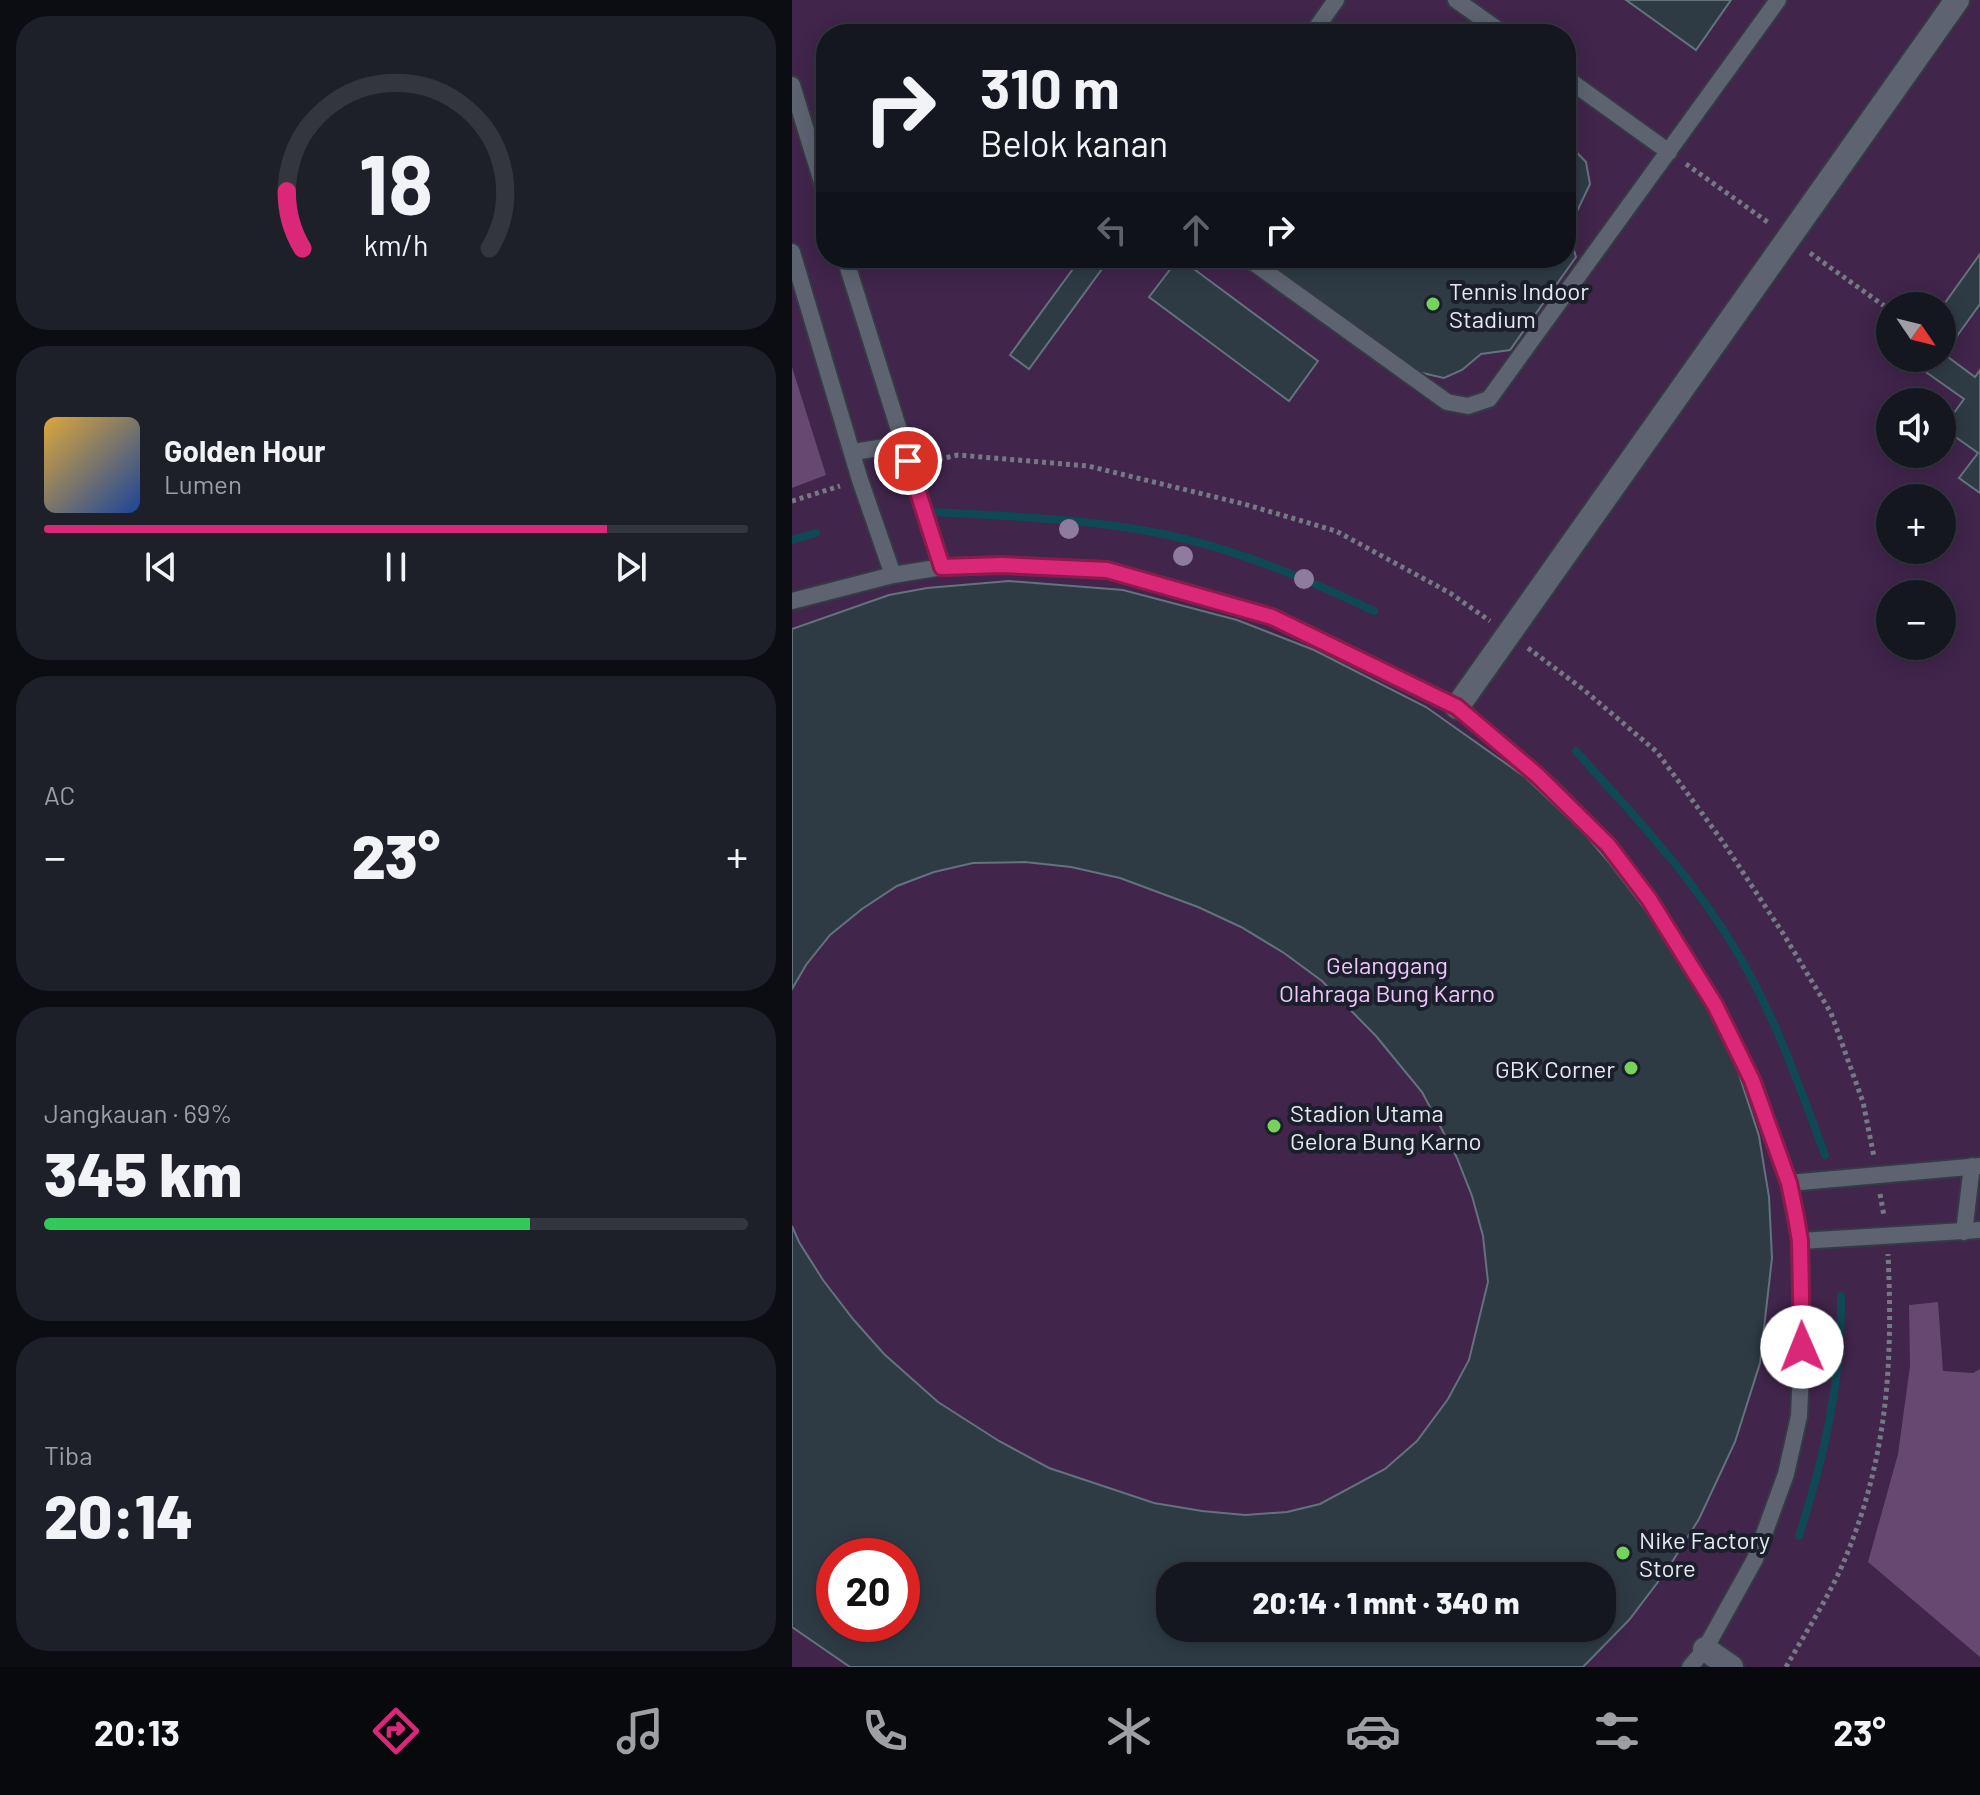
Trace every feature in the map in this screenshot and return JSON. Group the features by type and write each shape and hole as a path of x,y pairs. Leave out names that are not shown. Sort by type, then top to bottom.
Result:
{"street":[{"path":"1457,707 1957,0"},
{"path":"1697,1658 1731,1667"}],"lane":[{"path":"1319,24 1336,0"},
{"path":"1456,0 1490,24"},
{"path":"1261,268 1447,402 1468,406 1489,399 1778,0"},
{"path":"792,85 816,163"},
{"path":"1576,85 1669,152"},
{"path":"792,252 893,575"},
{"path":"848,268 942,567"},
{"path":"854,452 903,444"},
{"path":"792,601 893,575 942,567 1002,565 1107,570 1272,617 1457,707 1551,787 1608,845 1649,899 1715,1005 1752,1080 1789,1183 1800,1241 1802,1347 1799,1416 1786,1474 1755,1559 1697,1658"},
{"path":"1789,1183 1976,1166 1972,1231 1800,1241"}],"path":[{"path":"1786,1667 1820,1610 1847,1554 1875,1471 1888,1388 1891,1327 1887,1236"}],"green space":[{"name":"Gelanggang Olahraga Bung Karno","path":"792,0 1980,0 1980,1667 792,1667"}],"shaded area":[{"path":"792,367 826,475 792,488"},
{"path":"1938,1302 1943,1371 1973,1373 1980,1369 1980,1657 1868,1562 1898,1454 1910,1366 1909,1305"}],"building":[{"path":"1626,0 1731,0 1696,50"},
{"name":"Tennis Indoor Stadium","path":"1576,152 1586,162 1590,184 1576,213"},
{"path":"1980,254 1980,304 1956,337 1956,292 1953,292"},
{"path":"1074,268 1103,268 1029,369 1010,355"},
{"path":"1171,268 1192,268 1318,361 1289,401 1149,297"},
{"name":"Tennis Indoor Stadium","path":"1272,268 1568,268 1510,350 1481,354 1462,370 1444,378 1418,372"},
{"path":"1956,363 1975,377 1980,370 1980,493 1959,478 1978,453 1956,437 1956,410 1964,399 1956,393 1956,388 1948,388 1926,372 1956,372"},
{"path":"1009,581 1123,590 1237,620 1314,650 1426,707 1525,777 1583,832 1656,924 1717,1024 1734,1059 1759,1136 1769,1197 1772,1258 1760,1363 1735,1442 1699,1519 1667,1570 1629,1620 1616,1633 1616,1562 1156,1562 1156,1642 1607,1642 1583,1667 850,1667 792,1627 792,1226 823,1280 884,1354 938,1402 999,1441 1049,1468 1154,1503 1245,1515 1287,1512 1320,1504 1385,1469 1417,1441 1448,1399 1469,1360 1488,1282 1483,1236 1472,1196 1457,1158 1422,1092 1376,1036 1322,981 1241,927 1198,907 1120,878 1071,867 1025,862 973,863 934,872 897,886 862,909 830,935 792,989 792,629 889,595 927,588"}],"waterway":[{"path":"935,512 1029,517 1154,532 1234,553 1374,611"},
{"path":"792,540 816,533"},
{"path":"1576,751 1678,867 1731,942 1772,1019 1825,1155"},
{"path":"1799,1536 1830,1418 1841,1327 1841,1296"}],"place":[{"name":"Tennis Indoor Stadium","path":"1433,304"},
{"name":"GBK Corner","path":"1631,1068"},
{"name":"Stadion Utama Gelora Bung Karno","path":"1274,1126"},
{"name":"Nike Factory Store","path":"1623,1553"}],"route":[{"path":"908,461 942,567 1002,565 1107,570 1272,617 1457,707 1551,787 1608,845 1649,899 1715,1005 1752,1080 1789,1183 1796,1217 1800,1241 1802,1347"}]}
